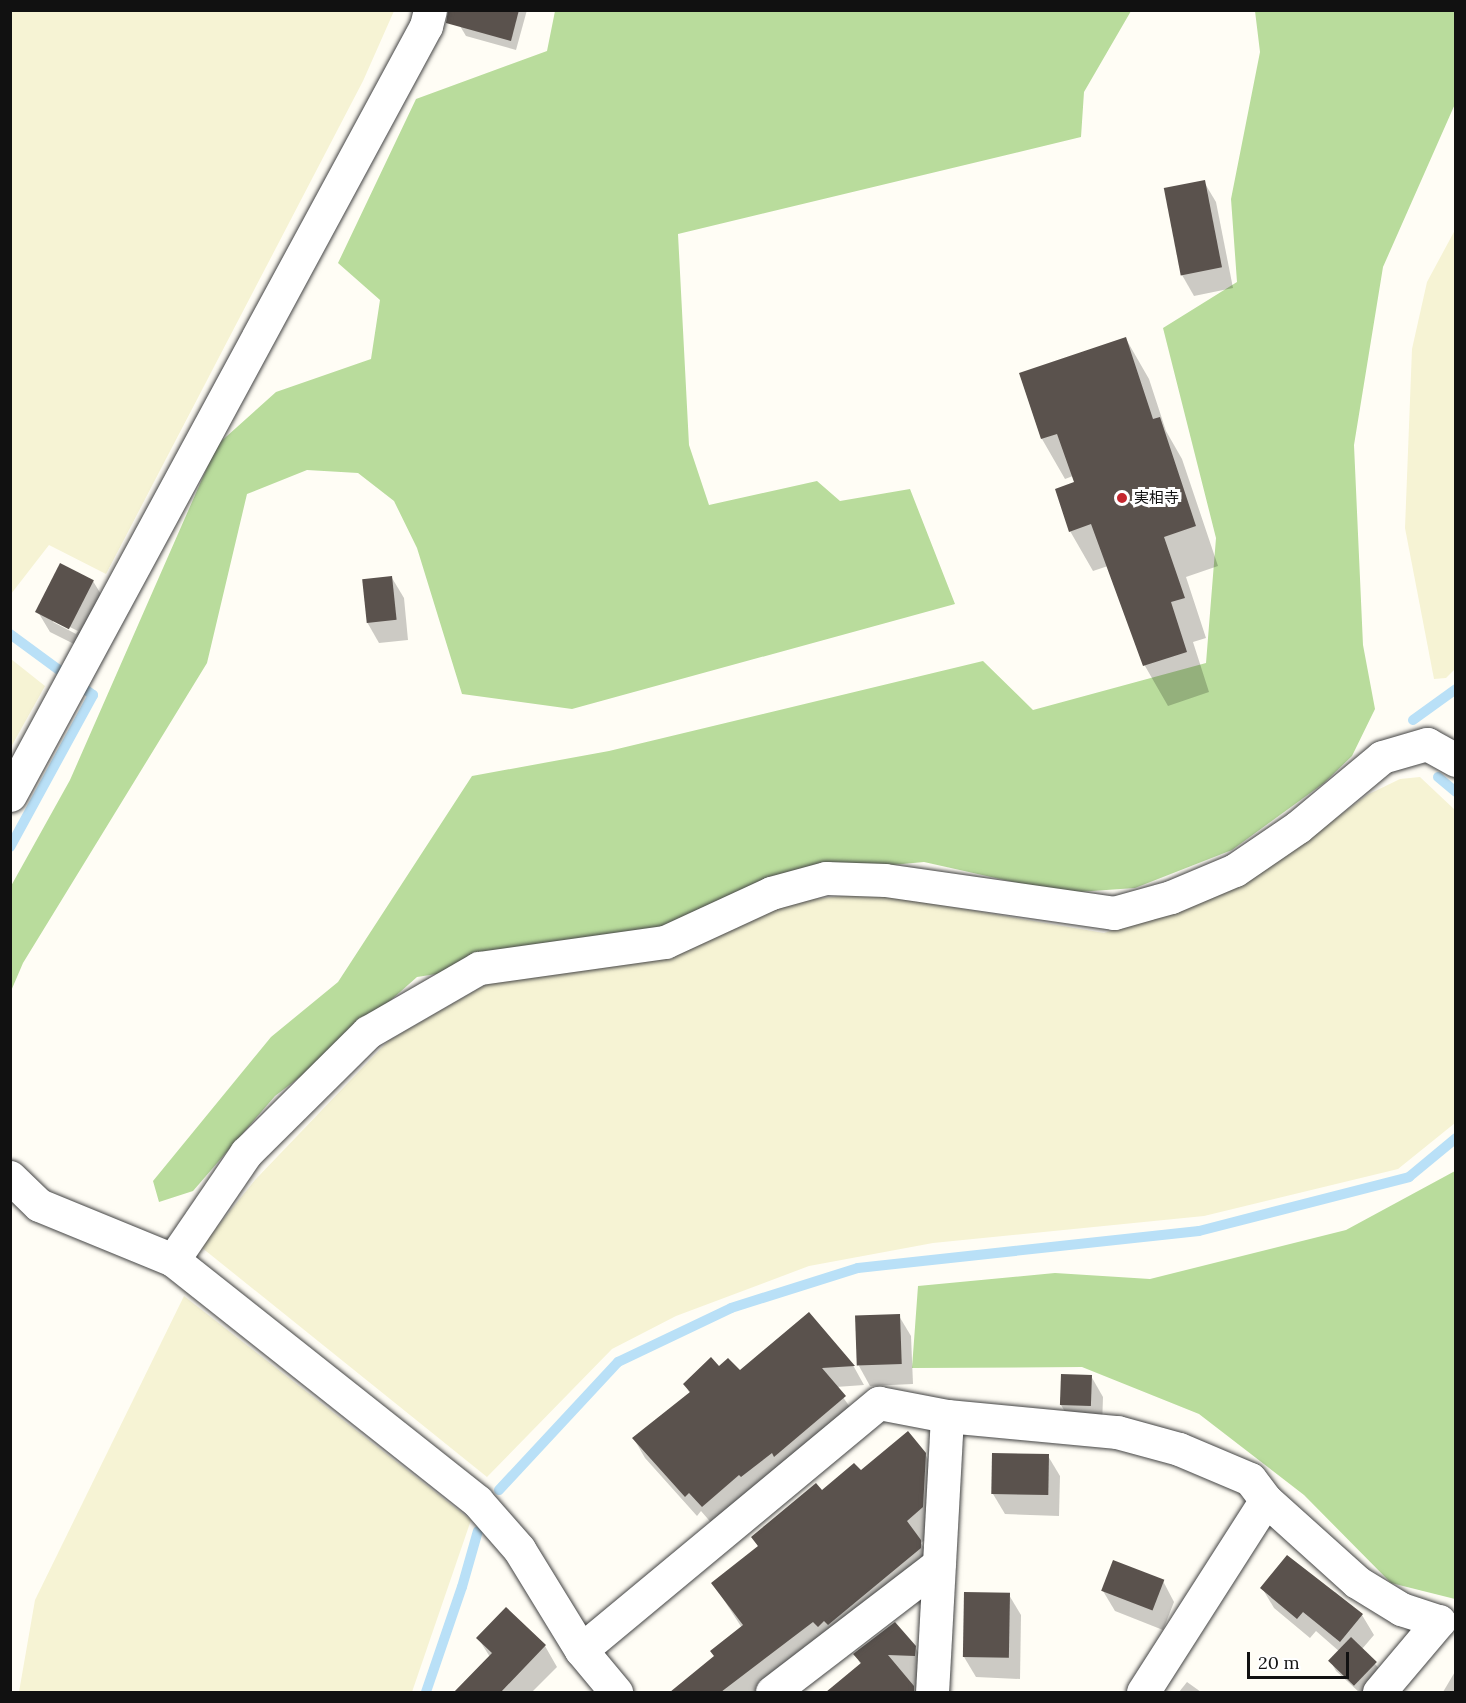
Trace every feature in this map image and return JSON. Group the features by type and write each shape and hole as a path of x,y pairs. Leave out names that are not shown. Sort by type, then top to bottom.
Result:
{"street":[{"path":"10,795 426,26 430,10"},
{"path":"173,1260 246,1153 368,1032 479,968 665,942 771,893 826,878 885,880 1114,913 1171,897 1234,870 1298,827 1382,757 1426,744 1455,760"},
{"path":"10,1177 39,1205 173,1260 477,1501 519,1549 581,1650 616,1692"},
{"path":"581,1650 879,1403 947,1416 1117,1432 1179,1449 1250,1479 1266,1500 1357,1582 1401,1609 1447,1623 1379,1692"},
{"path":"932,1692 947,1416"},
{"path":"1143,1692 1266,1500"},
{"path":"772,1692 939,1564"}],"shaded area":[{"path":"11,10 394,11 363,81 106,574 49,545 11,594"},
{"path":"1455,230 1456,668 1446,678 1434,679 1405,528 1412,349 1427,282"},
{"path":"11,659 45,686 11,747"},
{"path":"1420,777 1455,810 1455,1123 1398,1169 1204,1216 933,1243 809,1266 676,1316 612,1349 487,1477 201,1247 255,1180 388,1041 485,985 743,922 794,901 871,893 1104,933 1185,906 1234,884 1319,831 1367,795 1400,779"},
{"path":"184,1296 471,1520 412,1692 19,1692 35,1600"}],"green space":[{"path":"555,11 1131,11 1084,92 1081,137 678,234 689,445 709,505 817,481 840,501 910,489 955,604 572,709 462,694 417,548 394,501 358,473 307,470 247,494 207,663 23,963 11,991 11,886 70,780 217,445 276,392 371,359 380,300 338,263 416,99 547,51"},
{"path":"1255,11 1455,11 1455,104 1383,267 1354,445 1363,645 1375,709 1352,756 1324,783 1232,850 1135,888 1063,893 924,862 771,876 640,942 417,977 330,1054 275,1096 193,1191 159,1202 153,1181 271,1037 338,982 472,776 609,751 983,661 1033,710 1206,663 1216,538 1163,328 1237,282 1231,199 1260,52"},
{"path":"1455,1171 1455,1599 1391,1583 1304,1495 1199,1414 1082,1367 912,1368 918,1286 1055,1273 1150,1279 1346,1230"}],"building":[{"path":"448,10 519,10 511,41 446,23"},
{"path":"1205,180 1222,267 1181,275 1164,188"},
{"name":"実相寺","path":"1126,337 1153,419 1160,417 1196,526 1164,537 1185,598 1171,602 1187,652 1143,666 1091,524 1069,532 1055,489 1074,482 1057,434 1041,439 1019,373"},
{"path":"60,563 94,580 69,629 35,612"},
{"path":"392,576 397,620 367,623 362,579"},
{"path":"809,1312 855,1366 822,1368 846,1396 774,1457 772,1453 741,1477 739,1475 702,1507 689,1493 685,1497 632,1438 690,1392 683,1384 711,1357 719,1366 728,1358 740,1370"},
{"path":"900,1314 902,1364 857,1366 855,1316"},
{"path":"1061,1374 1092,1375 1091,1406 1060,1405"},
{"path":"908,1431 926,1453 923,1507 907,1521 921,1540 921,1548 828,1625 824,1621 818,1627 813,1622 721,1692 670,1692 714,1656 710,1651 743,1625 711,1583 758,1546 751,1537 816,1483 822,1490 854,1463 861,1470"},
{"path":"992,1453 1049,1454 1048,1495 991,1494"},
{"path":"1287,1555 1363,1614 1340,1642 1303,1612 1297,1619 1260,1588"},
{"path":"1113,1560 1164,1580 1153,1611 1101,1591"},
{"path":"964,1592 1010,1593 1009,1658 963,1657"},
{"path":"506,1607 546,1645 501,1692 454,1692 492,1653 476,1638"},
{"path":"895,1622 916,1646 915,1656 888,1655 914,1686 914,1692 826,1692 861,1663 853,1654"},
{"path":"1351,1637 1377,1662 1354,1686 1328,1661"}],"waterway":[{"path":"10,634 93,695 10,847"},
{"path":"1413,720 1456,689"},
{"path":"1438,777 1456,792"},
{"path":"499,1490 618,1362 731,1308 858,1268 1199,1231 1409,1177 1456,1138"},
{"path":"426,1692 462,1587 478,1531"}],"place":[{"name":"実相寺","path":"1122,498"}]}
